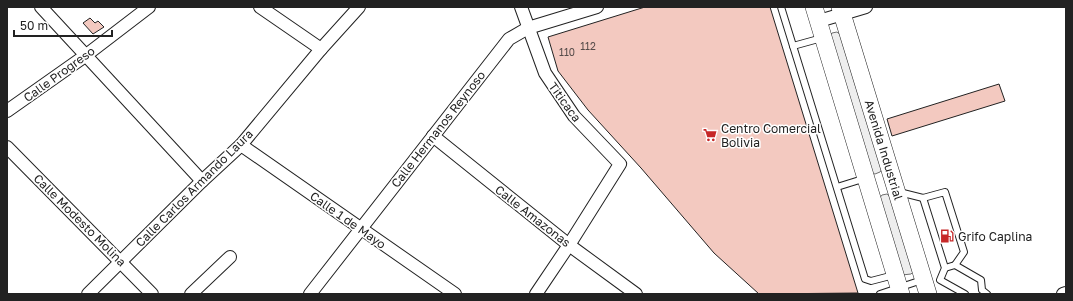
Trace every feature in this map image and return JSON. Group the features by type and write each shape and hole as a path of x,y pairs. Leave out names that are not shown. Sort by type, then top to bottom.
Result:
{"main road":[{"name":"Avenida Industrial","path":"841,11 926,287"},
{"name":"Avenida Industrial","path":"816,14 899,285"},
{"path":"868,183 895,187"}],"street":[{"path":"40,7 202,181"},
{"name":"Calle Progreso","path":"7,111 149,7"},
{"path":"260,7 321,49"},
{"name":"Calle Carlos Armando Laura","path":"88,294 202,181 241,145 321,49 359,7"},
{"name":"Calle Hermanos Reynoso","path":"310,294 509,39 528,28 597,7"},
{"path":"816,14 866,7"},
{"name":"Titicaca","path":"520,9 545,74 574,116 620,164 569,245"},
{"name":"Calle Amazonas","path":"432,136 569,245 636,294"},
{"name":"Calle 1 de Mayo","path":"241,145 455,294"},
{"name":"Calle Modesto Molina","path":"7,146 152,294"},
{"path":"536,294 569,245"},
{"path":"191,294 230,257"}],"lane":[{"path":"781,7 865,279 899,285 926,287"},
{"path":"793,46 824,38"},
{"path":"836,187 868,183"},
{"path":"895,187 924,198 945,192 964,252 955,265 945,268"},
{"path":"924,198 945,268 940,280 965,294"},
{"path":"955,265 980,280 984,292 976,294"},
{"path":"880,294 899,285"}],"shaded area":[{"path":"837,32 841,35 883,168 880,172 875,174 871,173 829,37 832,33"},
{"path":"887,194 891,197 914,271 911,274 902,275 878,200 882,195"}],"building":[{"name":"Centro Comercial Bolivia","path":"645,7 770,7 858,293 759,294 714,253 641,168 588,110 558,71 548,37"},
{"path":"90,18 95,23 98,21 104,27 93,34 83,23"},
{"path":"999,84 1005,101 892,136 887,119"}],"place":[{"name":"Centro Comercial Bolivia","path":"710,135"},
{"name":"Grifo Caplina","path":"947,236"}]}
